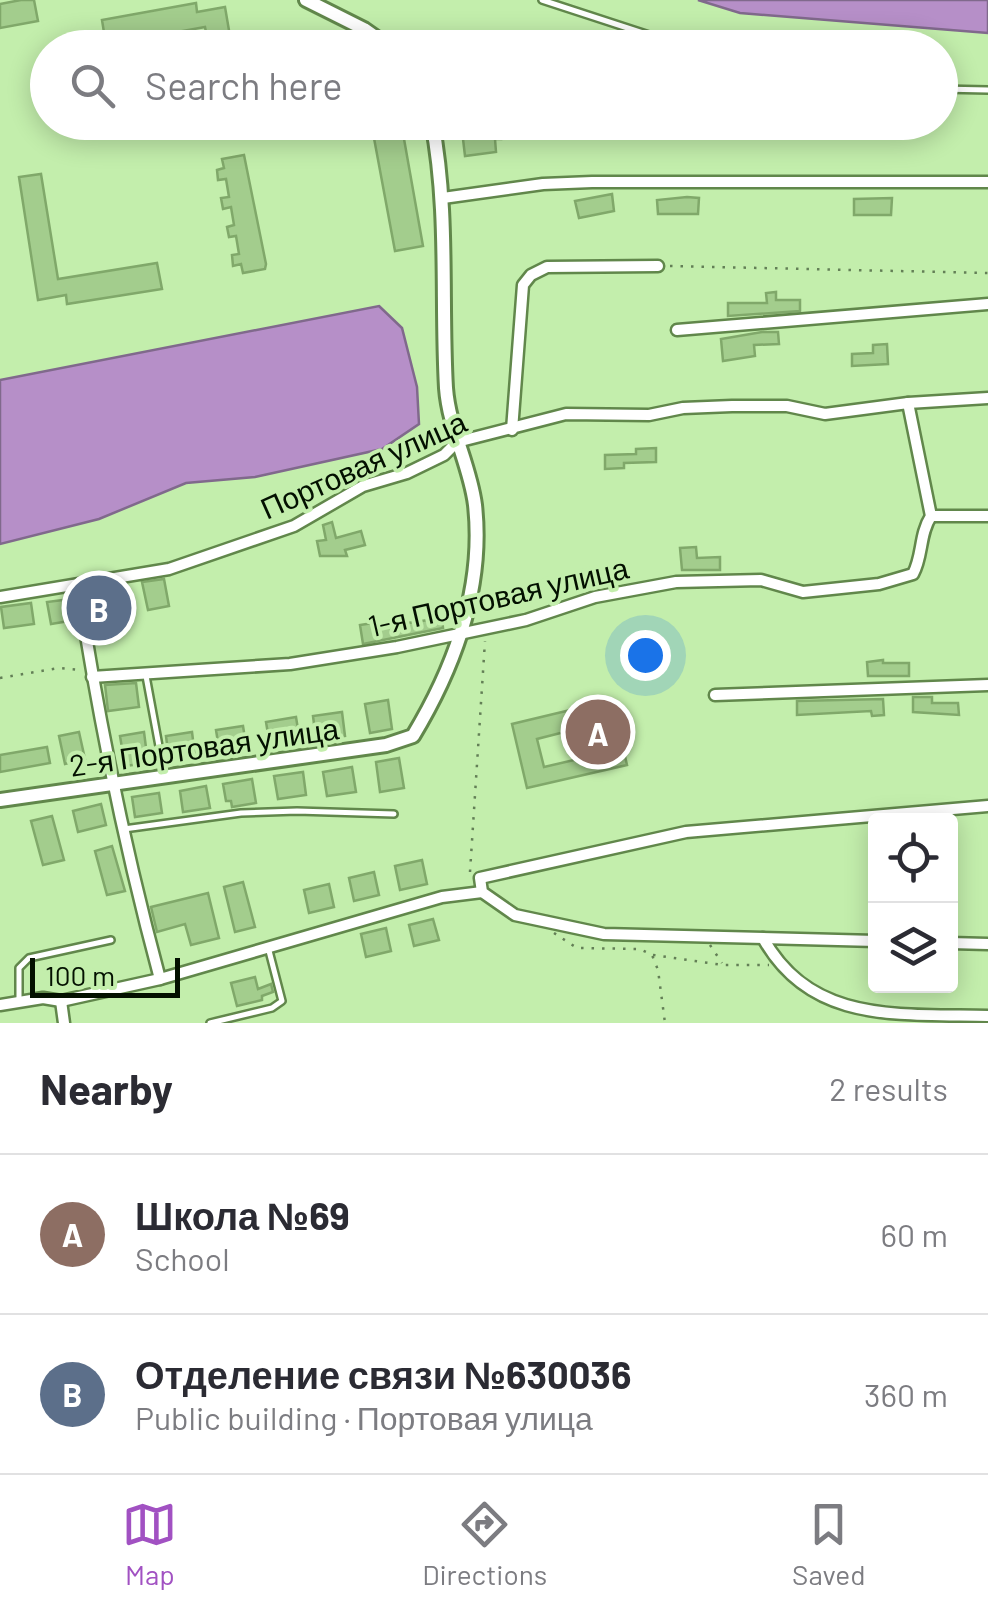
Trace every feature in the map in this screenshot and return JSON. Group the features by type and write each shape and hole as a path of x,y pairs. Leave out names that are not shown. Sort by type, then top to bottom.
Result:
{"street":[{"path":"306,0 365,30"},
{"path":"435,140 443,198 448,415 474,504 476,556 460,635"},
{"path":"443,198 543,184 592,182 988,182"},
{"path":"512,430 523,285 530,275 547,267 658,266"},
{"path":"677,330 988,304"},
{"name":"Портовая улица","path":"0,597 169,568 294,526 364,486 407,474 444,455 456,442 532,422 586,412 649,415 683,408 750,406 787,406 825,414 988,398"},
{"path":"908,403 931,516 988,516"},
{"name":"1-я Портовая улица","path":"91,675 290,664 460,635 526,620 596,597 676,582 761,580 803,592 879,584 912,574 918,566 923,529 931,516"},
{"path":"78,585 91,675 160,978"},
{"name":"2-я Портовая улица","path":"0,800 386,746 413,736 442,685 460,635"},
{"path":"715,695 988,685"},
{"path":"482,892 480,878 686,832 988,806"},
{"path":"0,1005 43,998 62,1001 160,978 442,897 482,892 515,915 604,934 868,941"},
{"path":"762,938 776,966 796,987 828,1007 866,1014 988,1016"},
{"path":"958,943 988,944"},
{"path":"62,1001 64,1023"}],"lane":[{"path":"542,0 634,30"},
{"path":"958,89 988,90"},
{"path":"146,674 164,776"},
{"path":"124,829 241,813 394,814"},
{"path":"19,1001 19,968 29,958 112,940"},
{"path":"210,1023 282,1002 268,947"}],"path":[{"path":"658,266 988,273"},
{"path":"469,894 486,629"},
{"path":"0,678 59,668 91,675"},
{"path":"544,921 555,934 577,948 640,949 652,955 723,965 776,966"},
{"path":"706,939 723,965"},
{"path":"652,955 658,970 665,1023"}],"shaded area":[{"path":"698,0 988,0 988,33 958,30 740,13"},
{"path":"379,306 402,328 417,387 419,424 382,449 255,477 186,483 99,519 0,544 0,380"}],"building":[{"path":"34,0 38,21 0,28 0,4"},
{"path":"196,3 197,12 225,7 229,30 104,30 102,20"},
{"path":"374,140 404,140 423,246 395,251"},
{"path":"463,140 495,140 496,152 465,156"},
{"path":"244,155 266,264 265,269 243,273 241,264 233,266 232,255 239,254 236,236 229,237 227,227 234,225 231,207 223,209 221,198 229,197 226,179 218,180 217,170 224,168 222,159"},
{"path":"41,174 58,279 157,263 162,289 67,304 66,295 38,300 19,177"},
{"path":"612,194 614,211 579,218 575,201"},
{"path":"699,198 698,214 658,214 657,200"},
{"path":"892,198 891,215 854,215 854,199"},
{"path":"776,292 776,300 800,300 800,311 728,316 728,303 767,303 766,293"},
{"path":"778,332 779,344 754,345 755,356 723,361 721,339"},
{"path":"887,344 888,364 852,366 852,354 873,353 873,345"},
{"path":"656,448 656,462 624,463 624,468 605,469 605,455 636,454 636,449"},
{"path":"332,522 336,538 361,531 365,545 345,550 347,556 320,556 317,541 326,540 323,525"},
{"path":"696,547 697,558 720,557 720,570 682,570 680,548"},
{"path":"164,579 169,606 148,610 142,582"},
{"path":"71,599 75,620 51,624 47,602"},
{"path":"31,603 34,624 4,628 1,607"},
{"path":"442,618 443,628 363,644 360,625 373,623 374,628"},
{"path":"867,662 909,663 909,676 868,676"},
{"path":"136,683 139,707 108,711 105,685"},
{"path":"913,697 932,697 932,703 958,703 959,715 913,712"},
{"path":"883,699 884,715 872,716 871,711 797,715 797,701"},
{"path":"388,700 392,729 370,733 365,704"},
{"path":"612,700 627,765 527,788 512,724","holes":["580,728 587,757 544,767 537,739"]},
{"path":"342,712 345,736 316,740 313,716"},
{"path":"296,717 300,742 270,746 266,722"},
{"path":"243,726 247,751 220,755 216,730"},
{"path":"79,732 85,759 65,764 59,736"},
{"path":"144,732 148,763 125,766 120,736"},
{"path":"192,732 195,756 169,760 166,736"},
{"path":"47,747 50,763 0,772 0,755"},
{"path":"399,758 404,788 380,792 376,762"},
{"path":"352,767 356,792 327,796 323,772"},
{"path":"303,772 306,795 278,799 274,776"},
{"path":"252,779 256,803 232,807 231,801 226,801 223,784"},
{"path":"206,786 210,808 183,812 180,791"},
{"path":"159,793 162,813 135,817 132,797"},
{"path":"101,804 106,825 78,832 73,811"},
{"path":"52,816 64,860 43,865 31,821"},
{"path":"112,846 125,891 107,895 95,851"},
{"path":"422,860 427,884 400,890 395,866"},
{"path":"374,872 379,895 354,901 349,878"},
{"path":"243,882 255,927 235,932 224,887"},
{"path":"329,884 334,907 309,913 304,890"},
{"path":"208,893 219,938 191,945 185,924 157,932 151,907"},
{"path":"433,919 439,940 414,946 409,925"},
{"path":"386,928 391,951 366,957 361,934"},
{"path":"255,977 258,989 271,984 273,992 262,996 262,1000 237,1006 231,983"}],"place":[{"name":"Отделение связи №630036","path":"99,608"},
{"name":"Школа №69","path":"598,732"}]}
